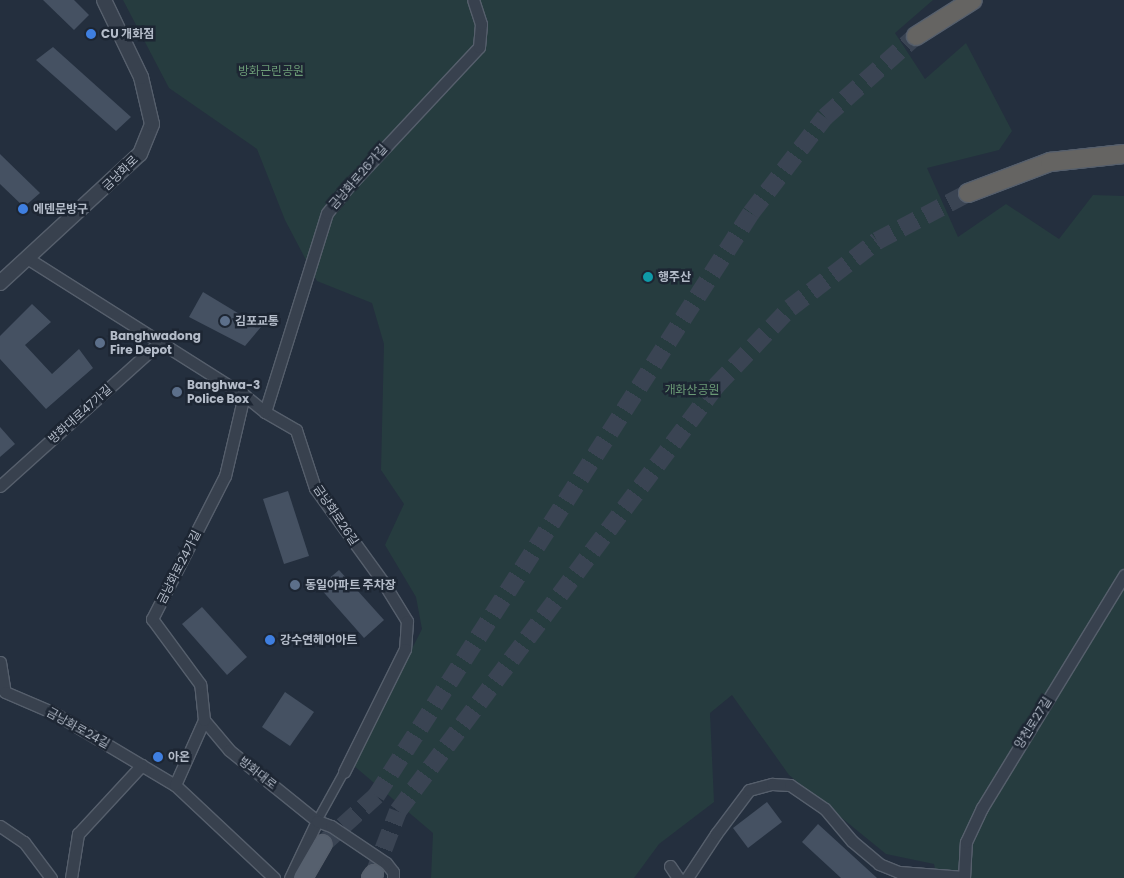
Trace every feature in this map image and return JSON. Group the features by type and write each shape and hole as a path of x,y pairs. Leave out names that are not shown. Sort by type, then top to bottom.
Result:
{"highway":[{"path":"916,36 973,0"},
{"path":"968,193 1050,162 1124,154"}],"main road":[{"path":"303,878 323,844"}],"street":[{"name":"금낭화로","path":"0,283 140,154 152,124 141,77 104,0"},
{"name":"금낭화로26가길","path":"265,412 327,213 348,186 479,47 481,24 473,0"},
{"name":"금낭화로26길","path":"27,258 244,395 265,412 296,430 315,488 383,582 407,621 405,649 344,772"},
{"name":"방화대로47가길","path":"0,486 160,342"},
{"name":"금낭화로24가길","path":"204,720 200,684 152,619 225,476 244,395"},
{"name":"양천로27길","path":"964,878 966,842 982,808 1124,575"},
{"name":"금낭화로24길","path":"0,662 2,696 54,713 175,785"},
{"path":"204,720 175,785 274,878"},
{"name":"방화대로","path":"204,720 229,750 317,821 331,826 386,863 393,872 393,878"},
{"path":"70,878 78,834 142,765"},
{"path":"290,878 317,821 344,772"},
{"path":"687,878 716,834 749,790 772,784 790,785 825,809 852,840 879,864 899,872 964,878"},
{"path":"0,826 24,842 51,878"},
{"path":"670,866 678,878"}],"green space":[{"name":"개화산공원","path":"123,0 933,0 895,33 925,79 966,43 1012,131 999,150 927,168 958,237 1006,204 1059,239 1093,195 1124,196 1124,878 937,878 934,864 886,854 789,775 732,695 710,713 714,802 659,844 634,878 431,878 433,833 353,765 422,629 416,597 385,545 404,504 381,470 384,344 372,303 317,281 285,220 257,149 169,88"}],"building":[{"path":"43,0 74,0 89,15 74,30"},
{"path":"53,47 131,117 116,131 36,60"},
{"path":"0,154 40,193 24,207 0,184"},
{"path":"203,292 261,327 245,346 189,317"},
{"path":"32,304 51,322 25,345 52,374 79,349 93,368 46,409 0,359 0,336"},
{"path":"0,427 15,444 0,457"},
{"path":"288,491 309,556 284,564 263,499"},
{"path":"339,570 384,620 364,638 319,587"},
{"path":"202,607 247,657 227,675 182,624"},
{"path":"285,692 314,712 290,746 262,727"},
{"path":"767,802 782,822 748,848 733,828"},
{"path":"818,824 877,878 841,878 802,842"}],"tunnel":[{"path":"323,844 376,796 751,213 825,117 916,36"},
{"path":"374,874 398,811 716,386 790,308 877,241 968,193"}],"place":[{"name":"CU 개화점","path":"91,34"},
{"name":"에덴문방구","path":"23,209"},
{"name":"행주산","path":"648,277"},
{"name":"김포교통","path":"225,321"},
{"name":"Banghwadong Fire Depot","path":"100,343"},
{"name":"Banghwa-3 Police Box","path":"177,392"},
{"name":"동일아파트 주차장","path":"295,585"},
{"name":"강수연헤어아트","path":"270,640"},
{"name":"아온","path":"158,757"}],"park label":[{"name":"방화근린공원","path":"271,71"}]}
